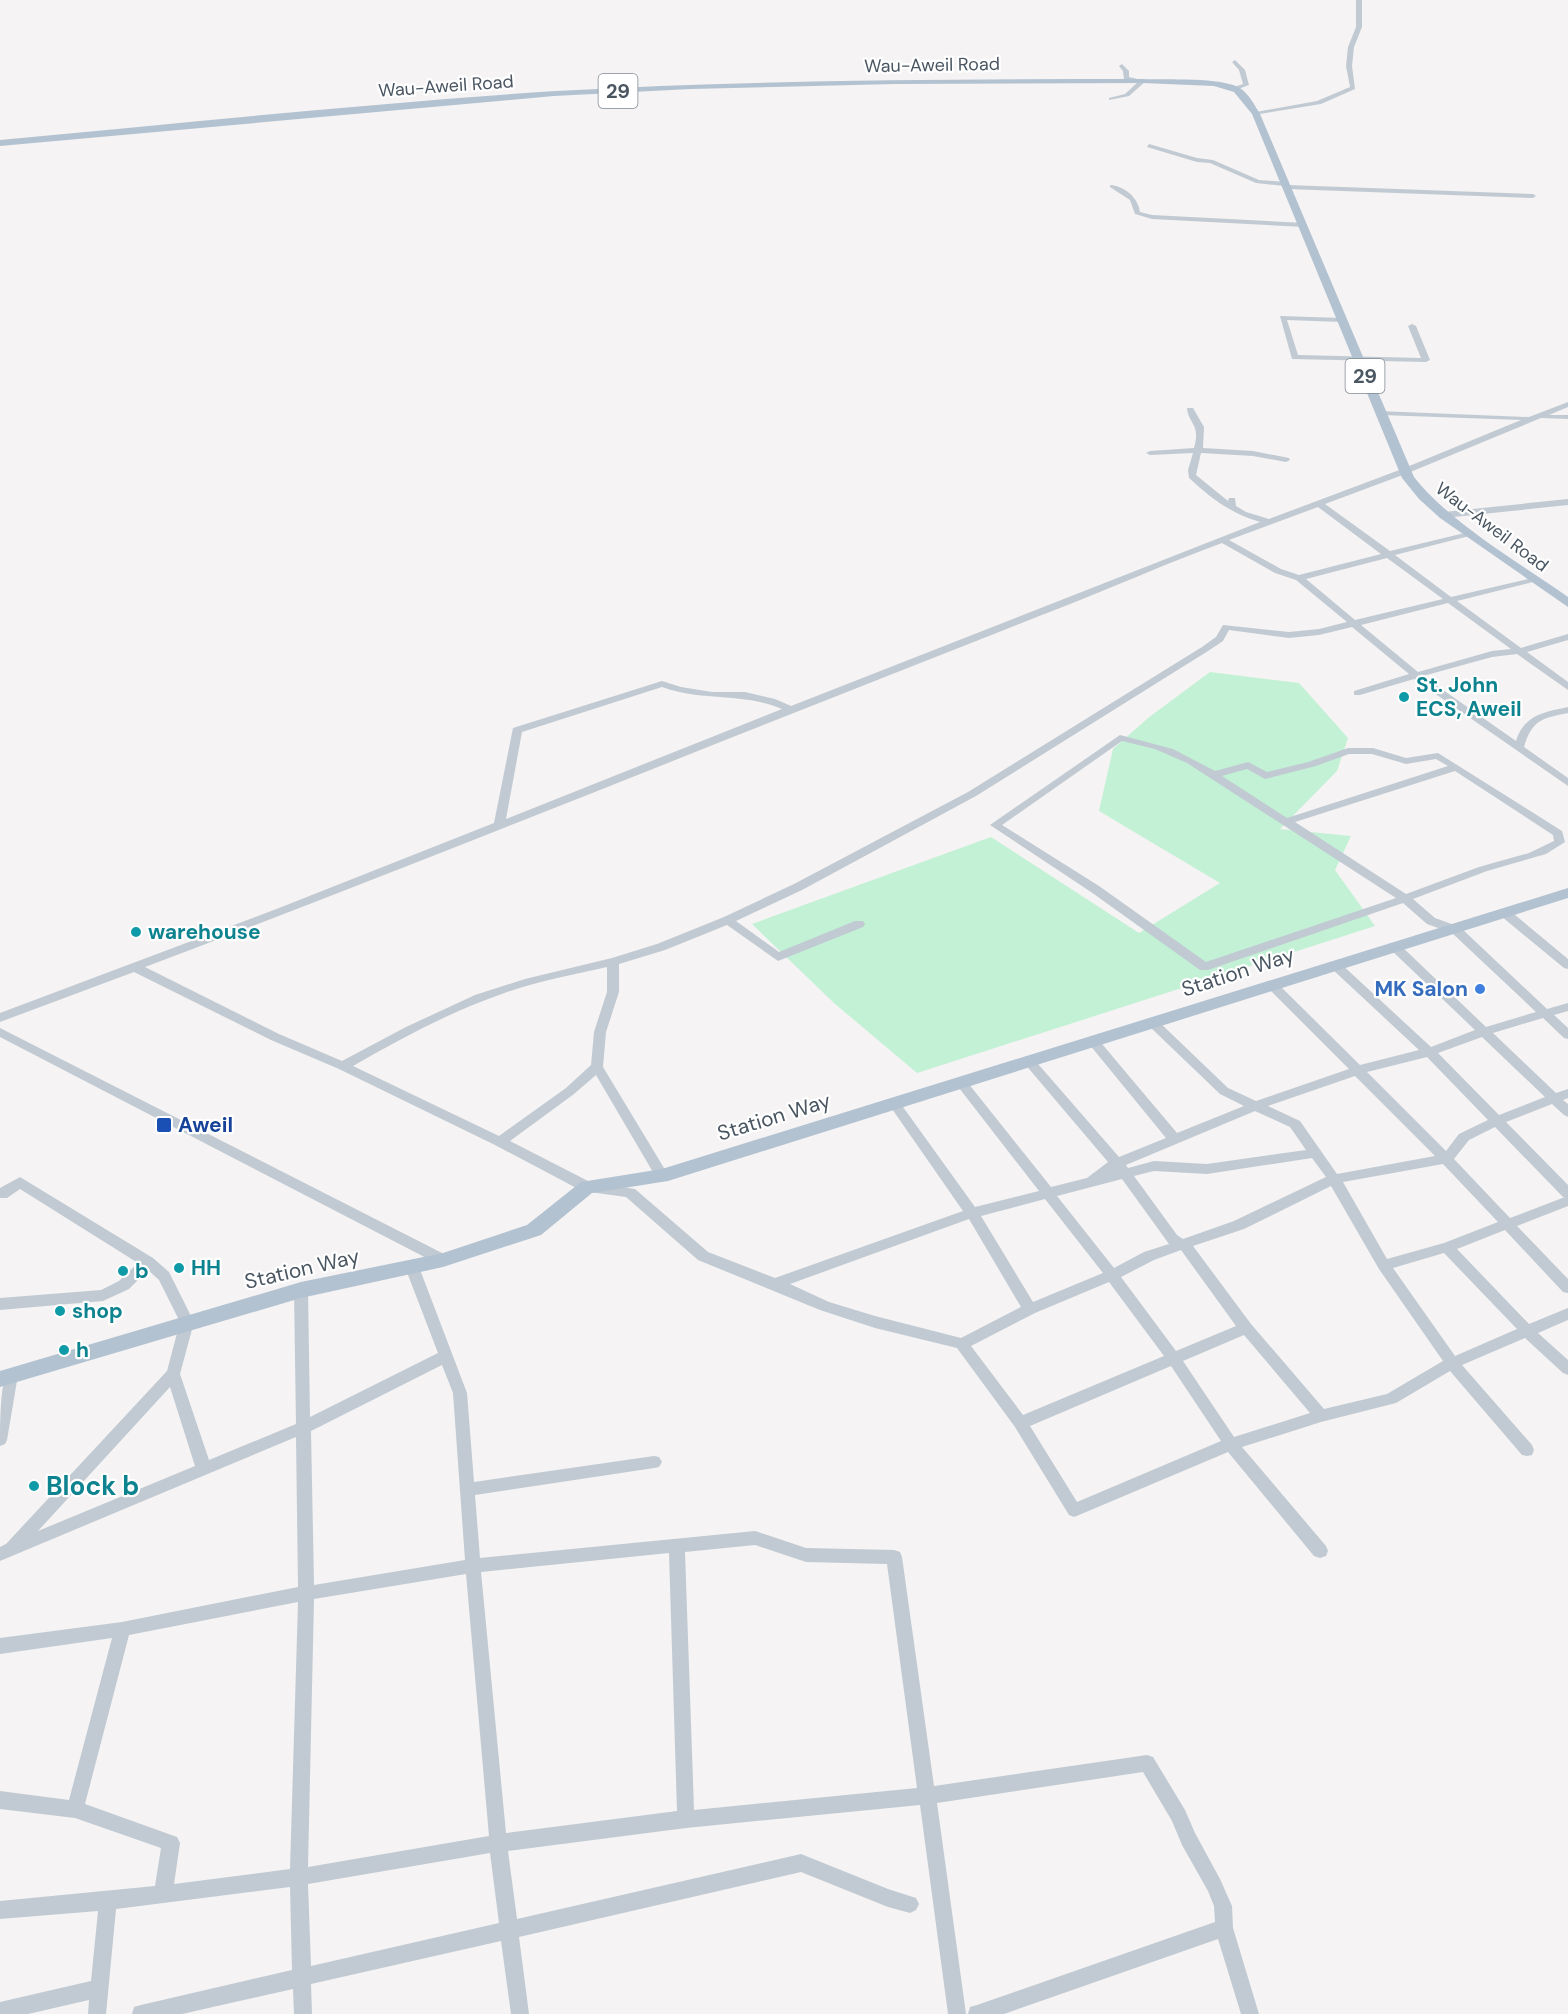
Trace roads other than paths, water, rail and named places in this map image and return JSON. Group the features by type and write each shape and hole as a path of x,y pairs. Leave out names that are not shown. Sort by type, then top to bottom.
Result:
{"main road":[{"name":"Wau-Aweil Road","path":"0,143 358,110 610,91 895,82 1143,81 1214,84 1233,88 1245,98 1256,114 1414,488 1444,515 1568,603"},
{"name":"Station Way","path":"6,1377 301,1290 443,1260 534,1230 587,1187 662,1176 1028,1060 1154,1023 1270,984 1394,946 1456,930 1505,913 1566,897"}],"street":[{"path":"1256,114 1315,102 1346,93 1353,88 1349,66 1351,47 1359,27 1359,0"},
{"path":"1233,88 1246,85 1242,70 1235,62"},
{"path":"1122,66 1126,71 1126,78 1143,81"},
{"path":"1111,99 1127,95 1143,81"},
{"path":"1149,146 1197,160 1211,161 1258,183 1533,196"},
{"path":"1112,186 1132,197 1137,203 1137,213 1152,217 1299,218"},
{"path":"1342,320 1283,318 1295,357 1426,360 1412,326"},
{"path":"0,1017 294,907 789,710 1405,471 1568,404"},
{"path":"1190,410 1200,425 1201,441 1192,462 1192,476 1219,500 1232,503 1243,514 1270,522"},
{"path":"1381,413 1458,417 1568,417"},
{"path":"1150,453 1171,449 1265,455 1286,460"},
{"path":"1444,515 1568,502"},
{"path":"1320,504 1568,687"},
{"path":"1299,578 1470,533"},
{"path":"1223,540 1278,571 1299,578 1418,677 1568,783"},
{"path":"344,1066 394,1037 481,997 661,947 728,920 798,887 972,794 1205,649 1220,639 1226,627 1289,635 1355,624 1448,598 1534,579"},
{"path":"1356,693 1492,654 1521,651 1568,637"},
{"path":"499,825 517,730 662,684 679,690 711,695 745,695 771,701 789,710"},
{"path":"1519,748 1523,730 1539,716 1568,710"},
{"path":"1214,775 1248,765 1265,776 1312,764 1348,751 1373,751 1406,761 1438,756 1558,833 1560,842 1551,849 1487,868 1406,899 1204,967 1095,889 995,825 1120,738 1154,744 1185,756 1285,822 1406,899 1431,921 1456,930 1568,1035"},
{"path":"1285,822 1456,767"},
{"path":"1505,913 1568,965"},
{"path":"728,920 778,957 859,924"},
{"path":"1394,946 1486,1031 1568,1112"},
{"path":"613,962 613,992 600,1032 597,1066 662,1176"},
{"path":"1335,965 1429,1052 1568,1192"},
{"path":"135,967 275,1036 344,1066 587,1187 630,1193 703,1256 825,1306 875,1322 962,1344 1020,1423 1074,1510 1231,1444 1321,1416 1391,1400 1452,1363 1568,1314"},
{"path":"1270,984 1446,1158 1568,1288"},
{"path":"775,1284 972,1213 1091,1182 1174,1138 1255,1106 1359,1070 1429,1052 1486,1031 1568,1007"},
{"path":"1154,1023 1224,1091 1295,1124 1334,1179 1384,1265 1452,1363 1527,1450"},
{"path":"0,1032 443,1260"},
{"path":"1093,1041 1174,1138"},
{"path":"1028,1060 1120,1168 1172,1239 1185,1246 1246,1328 1321,1416"},
{"path":"500,1142 570,1090 597,1066"},
{"path":"960,1082 1112,1275 1173,1358 1231,1444 1320,1551"},
{"path":"962,1344 1030,1308 1112,1275 1149,1256 1185,1246 1239,1225 1334,1179 1446,1158 1464,1137 1497,1121 1568,1093"},
{"path":"894,1103 972,1213 1030,1308"},
{"path":"1120,1168 1154,1166 1207,1169 1316,1153"},
{"path":"0,1193 2,1194 20,1182 148,1262 164,1276 187,1322 173,1374 5,1553"},
{"path":"1384,1265 1448,1247 1568,1201"},
{"path":"1448,1247 1528,1332 1568,1369"},
{"path":"0,1304 103,1295 124,1285 148,1262"},
{"path":"412,1267 460,1393 498,1843 520,2014"},
{"path":"301,1290 306,1593 299,1877 303,2014"},
{"path":"1020,1423 1246,1328"},
{"path":"5,1553 302,1428 446,1356"},
{"path":"173,1374 204,1469"},
{"path":"0,1440 6,1377"},
{"path":"469,1489 654,1462"},
{"path":"0,1646 122,1629 306,1593 473,1566 677,1545 755,1538 806,1555 894,1557 957,2014"},
{"path":"677,1545 686,1819"},
{"path":"75,1809 122,1629"},
{"path":"0,1910 108,1901 299,1877 498,1843 686,1819 926,1796 1148,1763 1179,1816 1188,1839 1223,1906 1224,1928 1250,2014"},
{"path":"0,1800 75,1809 171,1843 163,1894"},
{"path":"141,2014 801,1863 888,1898 910,1904"},
{"path":"97,2014 108,1901"},
{"path":"977,2014 1224,1928"},
{"path":"0,2011 100,1988"}],"place":[{"name":"St. John ECS, Aweil","path":"1404,697"},
{"name":"warehouse","path":"136,932"},
{"name":"MK Salon","path":"1480,989"},
{"name":"Aweil","path":"164,1125"},
{"name":"HH","path":"179,1268"},
{"name":"b","path":"123,1271"},
{"name":"shop","path":"60,1311"},
{"name":"h","path":"64,1350"},
{"name":"Block b","path":"34,1486"}]}
